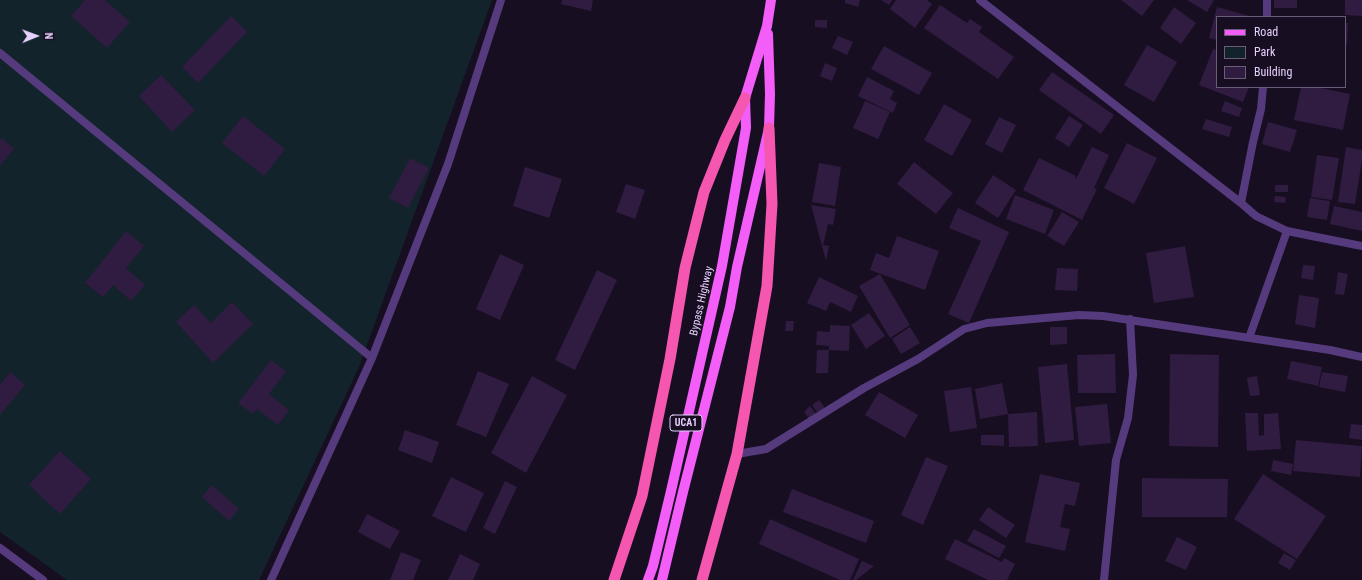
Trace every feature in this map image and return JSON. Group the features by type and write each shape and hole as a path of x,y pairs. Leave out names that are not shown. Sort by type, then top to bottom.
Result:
{"highway":[{"path":"614,580 642,496 670,359 685,268 704,192 725,140 745,98"},
{"path":"702,580 737,454 767,286 772,204 769,128"}],"main road":[{"name":"Bypass Highway","path":"648,580 671,491 722,266 746,128 745,98 767,26 771,0"},
{"name":"Bypass Highway","path":"662,580 730,307 737,267 769,128 770,94 767,26"}],"street":[{"path":"271,580 372,358 448,164 501,0"},
{"path":"980,0 1256,216 1287,231 1362,246"},
{"path":"1267,0 1267,16"},
{"path":"0,53 372,358"},
{"path":"1241,203 1261,108 1263,88"},
{"path":"1249,338 1287,231"},
{"path":"737,454 766,449 864,388 918,359 964,329 987,323 1079,314 1130,319 1362,356"},
{"path":"1104,580 1116,460 1128,418 1132,382 1130,319"},
{"path":"0,548 43,580"}],"green space":[{"path":"0,0 492,0 359,367 259,580 67,580 0,532"}],"building":[{"path":"85,0 105,0 130,22 107,48 71,16"},
{"path":"562,0 593,0 591,11 561,4"},
{"path":"845,0 860,0 858,7 845,3"},
{"path":"881,0 892,0 889,5"},
{"path":"896,0 927,0 932,4 915,28 890,9"},
{"path":"1121,0 1154,0 1142,16"},
{"path":"1187,0 1214,0 1207,12"},
{"path":"1274,0 1297,0 1297,8 1274,8"},
{"path":"1345,0 1362,0 1362,16 1345,15"},
{"path":"940,5 967,23 970,19 982,27 979,32 1014,57 998,79 924,28"},
{"path":"1174,7 1196,23 1181,44 1160,28"},
{"path":"1217,7 1249,16 1216,16 1216,40 1209,38"},
{"path":"231,16 247,32 198,83 182,67"},
{"path":"815,20 827,20 827,28 815,27"},
{"path":"1346,23 1348,23 1347,45"},
{"path":"838,36 853,42 847,55 832,48"},
{"path":"1147,45 1177,62 1154,102 1124,85"},
{"path":"884,46 932,73 919,95 871,69"},
{"path":"1213,49 1216,50 1216,88 1249,88 1243,102 1199,85"},
{"path":"825,63 837,68 832,81 820,76"},
{"path":"1052,72 1114,115 1101,134 1039,90"},
{"path":"161,75 195,110 172,132 139,96"},
{"path":"867,77 894,91 890,99 897,103 893,113 858,96"},
{"path":"1301,88 1321,88 1350,94 1343,130 1294,120"},
{"path":"865,101 890,112 878,139 853,128"},
{"path":"1225,101 1242,108 1239,117 1221,111"},
{"path":"944,104 972,120 952,156 924,140"},
{"path":"243,116 285,149 264,176 222,143"},
{"path":"1069,116 1083,125 1069,147 1055,138"},
{"path":"999,117 1016,125 1002,153 985,144"},
{"path":"1206,119 1232,127 1229,137 1202,129"},
{"path":"1268,122 1297,130 1290,152 1262,144"},
{"path":"2,138 14,149 0,165 0,141"},
{"path":"1127,143 1157,158 1134,204 1104,188"},
{"path":"1092,147 1109,155 1094,188 1097,189 1082,220 1023,190 1039,158 1076,176 1076,179"},
{"path":"1346,147 1362,150 1362,160 1355,204 1338,202"},
{"path":"1317,155 1339,158 1332,200 1311,197"},
{"path":"410,158 429,168 408,208 389,198"},
{"path":"914,162 953,193 936,214 897,184"},
{"path":"819,163 841,167 835,206 812,202"},
{"path":"525,167 562,179 549,218 513,206"},
{"path":"993,175 1016,190 998,218 975,203"},
{"path":"626,184 645,190 635,219 616,212"},
{"path":"1275,185 1288,185 1288,192 1275,192"},
{"path":"1015,195 1054,210 1045,234 1006,219"},
{"path":"1275,196 1286,197 1285,203 1274,202"},
{"path":"1310,198 1330,201 1327,220 1307,217"},
{"path":"811,205 836,209 833,225 828,224 823,245 829,246 826,261"},
{"path":"1334,206 1362,212 1362,231 1330,224"},
{"path":"958,208 1009,232 969,323 948,314 981,241 949,228"},
{"path":"1062,212 1079,222 1064,246 1047,236"},
{"path":"126,231 144,246 126,268 145,285 131,301 113,285 103,297 85,283"},
{"path":"897,236 939,251 925,290 870,270 876,253 889,258"},
{"path":"1185,246 1194,297 1154,303 1146,253"},
{"path":"500,254 524,265 500,320 476,309"},
{"path":"1303,265 1315,266 1313,280 1301,278"},
{"path":"1057,268 1078,269 1077,291 1055,290"},
{"path":"597,270 617,280 575,370 555,360"},
{"path":"1338,272 1348,274 1344,295 1335,294"},
{"path":"880,274 910,325 890,338 859,286"},
{"path":"819,277 858,296 851,312 830,302 826,311 807,303"},
{"path":"1299,295 1319,298 1315,328 1295,324"},
{"path":"232,302 253,324 213,363 176,322 194,305 211,323"},
{"path":"869,313 885,336 866,349 851,325"},
{"path":"786,321 794,321 793,331 785,331"},
{"path":"830,325 850,326 849,351 829,350 829,346 816,345 817,331 830,332"},
{"path":"910,327 920,343 901,354 892,339"},
{"path":"1050,327 1067,327 1067,344 1050,345"},
{"path":"817,350 829,350 828,373 816,373"},
{"path":"1115,354 1116,393 1078,393 1077,355"},
{"path":"1170,354 1219,355 1218,447 1169,446"},
{"path":"271,360 286,371 269,394 289,410 278,425 257,409 253,414 238,403"},
{"path":"1291,361 1322,367 1318,386 1287,379"},
{"path":"1067,364 1074,440 1045,443 1038,367"},
{"path":"478,371 509,384 486,437 456,425"},
{"path":"10,372 25,385 0,415 0,385"},
{"path":"1322,372 1348,376 1345,392 1319,387"},
{"path":"532,376 567,395 526,473 491,453"},
{"path":"1257,376 1260,395 1250,396 1247,378"},
{"path":"1002,383 1008,414 980,419 975,389"},
{"path":"971,387 977,428 950,432 944,391"},
{"path":"879,392 918,415 905,438 865,415"},
{"path":"819,400 825,408 818,413 812,405"},
{"path":"1107,404 1111,443 1079,446 1075,407"},
{"path":"810,406 817,415 810,420 804,412"},
{"path":"1037,412 1038,446 1009,447 1008,414"},
{"path":"1245,413 1258,413 1259,436 1264,435 1264,414 1278,413 1281,449 1247,451"},
{"path":"1351,424 1362,425 1362,440 1349,438"},
{"path":"405,430 439,442 432,463 398,450"},
{"path":"981,435 1004,435 1004,446 981,445"},
{"path":"1296,440 1362,446 1360,477 1293,471"},
{"path":"60,451 91,479 60,514 29,485"},
{"path":"926,457 948,466 923,525 901,515"},
{"path":"1273,460 1293,464 1291,475 1271,471"},
{"path":"1040,474 1080,483 1075,506 1065,504 1060,527 1070,529 1065,551 1025,542"},
{"path":"1263,474 1326,516 1297,559 1234,519"},
{"path":"451,477 484,493 466,532 432,516"},
{"path":"1142,478 1228,479 1227,517 1142,517"},
{"path":"505,481 517,487 495,534 483,528"},
{"path":"212,485 239,509 229,521 202,497"},
{"path":"792,489 874,521 866,543 783,512"},
{"path":"988,507 1015,525 1006,538 979,520"},
{"path":"367,514 400,531 390,549 358,532"},
{"path":"770,519 859,559 850,580 840,580 759,544"},
{"path":"974,529 1006,546 999,558 967,541"},
{"path":"1177,537 1197,547 1186,570 1165,561"},
{"path":"955,539 1002,562 1004,558 1015,564 1007,580 988,580 945,559"},
{"path":"401,552 421,560 413,580 390,580"},
{"path":"1284,553 1296,560 1290,570 1278,563"},
{"path":"460,554 480,564 473,580 448,580"},
{"path":"862,561 874,566 856,580 853,580"}]}
